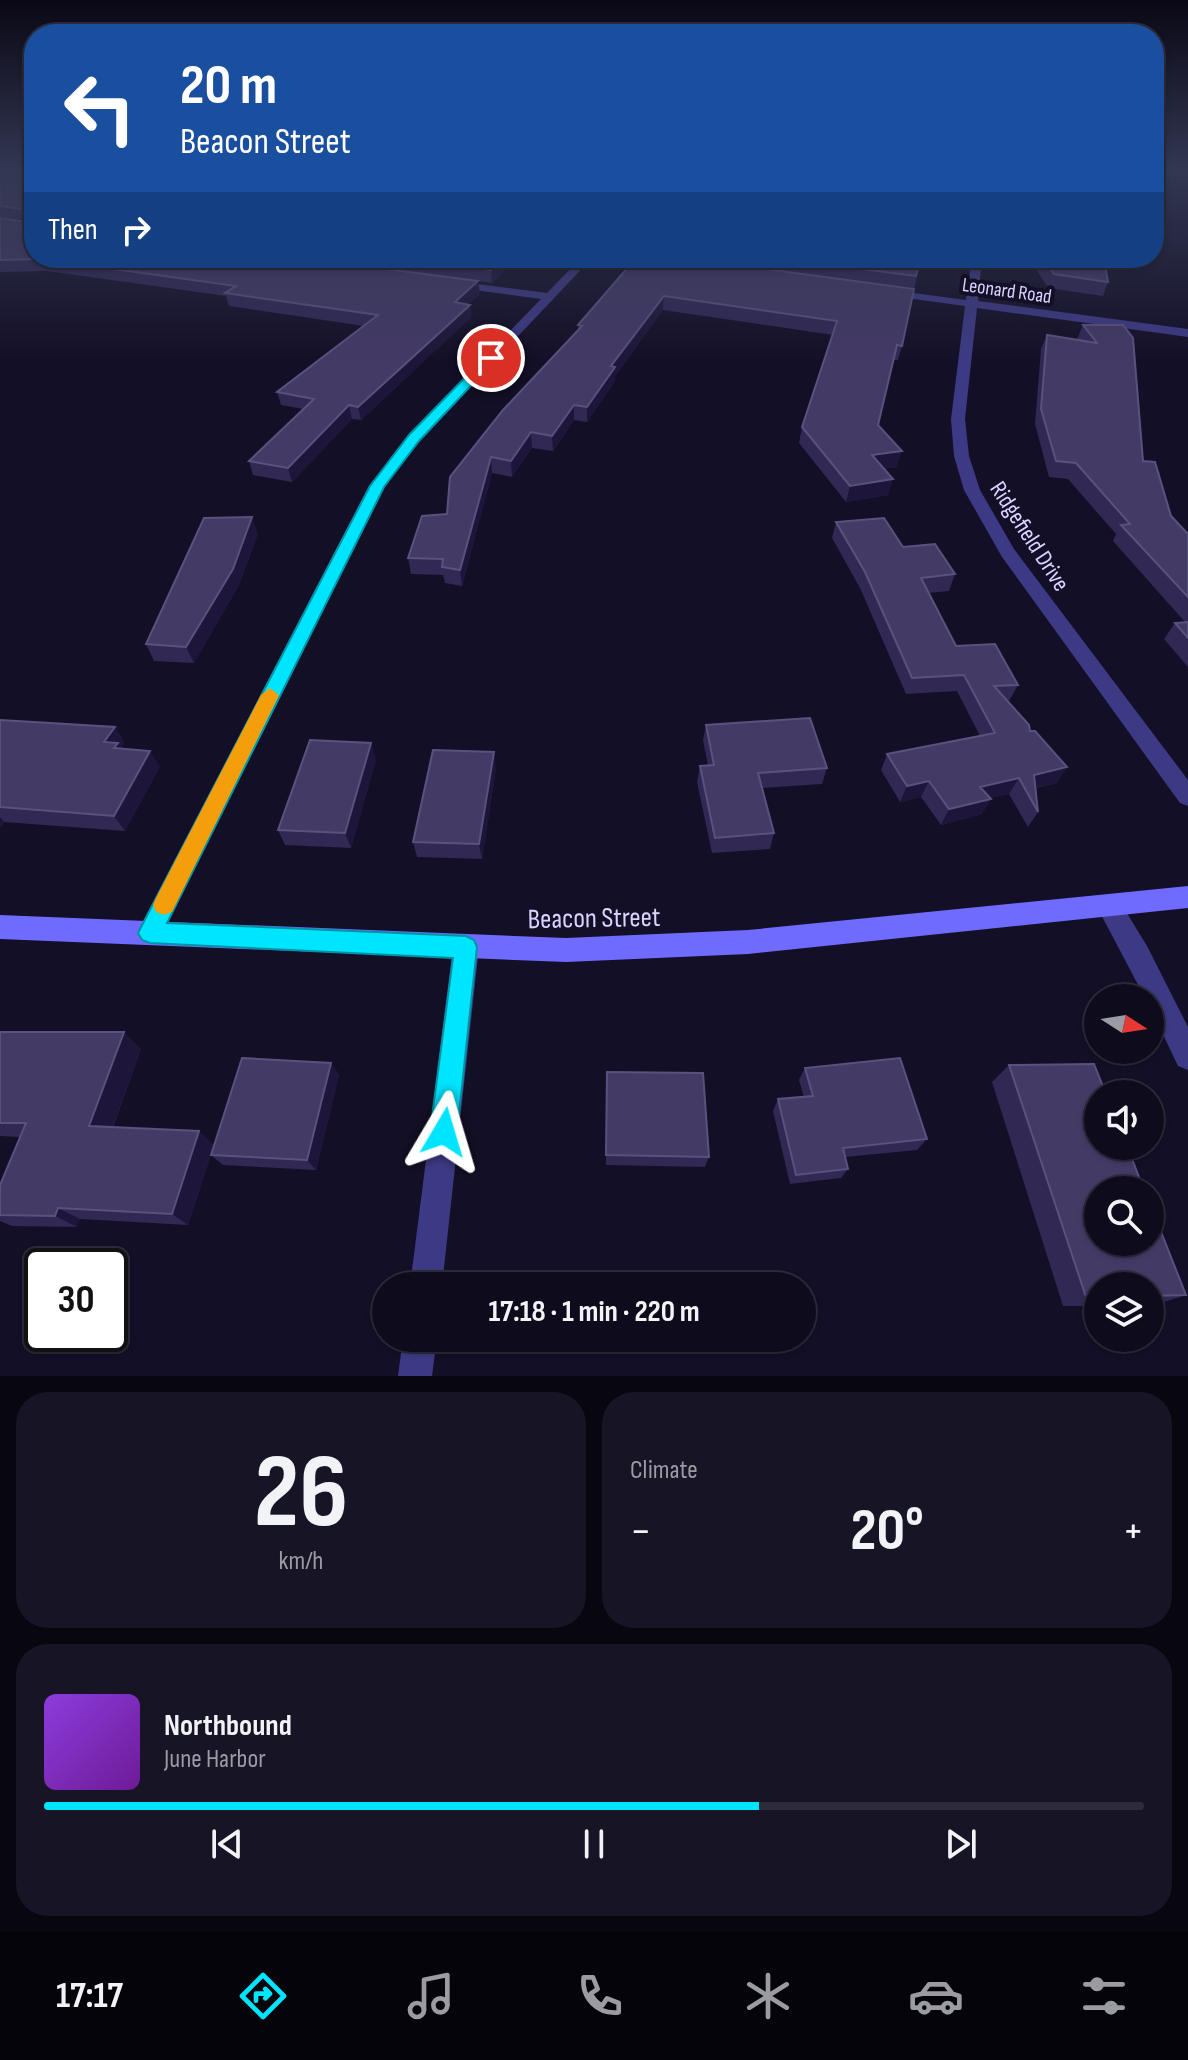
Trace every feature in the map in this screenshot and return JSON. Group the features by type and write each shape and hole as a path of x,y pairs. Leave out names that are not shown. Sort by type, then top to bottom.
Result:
{"street":[{"path":"150,933 377,486 414,438 577,268"},
{"name":"Ridgefield Drive","path":"976,268 957,438 966,479 1008,553 1188,797"},
{"path":"443,283 549,297"},
{"name":"Leonard Road","path":"863,289 1188,333"},
{"name":"Beacon Street","path":"0,927 566,950 748,942 1188,897"},
{"path":"1108,905 1138,955 1188,1056"},
{"path":"428,1272 466,947"},
{"path":"415,1376 418,1352"}],"building":[{"path":"0,233 24,233 24,259 0,260"},
{"path":"107,268 379,268 478,281 455,302 470,305 358,407 349,405 288,468 249,461 314,399 277,392 378,315 225,293 236,286"},
{"path":"627,268 759,268 914,289 902,346 897,345 878,425 902,451 872,455 893,479 850,486 802,427 837,321 664,296 611,366 615,367 587,407 574,405 552,436 531,432 511,461 491,457 460,570 442,567 443,559 408,558 422,516 447,514 450,477 503,410 582,326 578,325"},
{"path":"853,268 918,268 916,276"},
{"path":"1050,268 1106,268 1108,282 1054,274"},
{"path":"1083,325 1123,325 1133,338 1143,461 1155,462 1171,516 1188,534 1188,597 1121,525 1130,524 1076,463 1056,461 1041,409 1047,335 1097,343"},
{"path":"252,517 233,569 186,647 146,644 204,518"},
{"path":"884,518 903,547 935,544 955,574 921,578 956,646 995,644 1018,685 994,686 1029,725 1030,731 1035,731 1067,767 1034,775 1038,812 1019,778 980,787 991,799 949,809 929,781 907,786 887,754 995,733 964,675 912,678 865,572 836,522"},
{"path":"1188,622 1188,638 1175,623"},
{"path":"810,718 827,768 758,773 774,833 715,838 700,766 714,765 706,725"},
{"path":"0,720 115,727 104,742 118,743 114,748 150,751 114,816 0,807"},
{"path":"310,740 371,743 345,833 278,830"},
{"path":"433,750 494,752 479,844 413,842"},
{"path":"0,1032 124,1032 89,1126 199,1131 172,1214 58,1208 55,1216 0,1215 0,1185 26,1123 0,1123"},
{"path":"242,1058 331,1063 307,1160 211,1155"},
{"path":"900,1058 927,1139 843,1148 848,1169 796,1175 778,1099 813,1096 805,1068"},
{"path":"1094,1064 1100,1080 1084,1080 1084,1160 1132,1160 1139,1176 1084,1176 1084,1256 1164,1256 1164,1239 1186,1295 1164,1296 1164,1272 1084,1272 1084,1291 1009,1065"},
{"path":"607,1072 703,1073 709,1157 606,1155"}],"slow traffic":[{"path":"164,905 270,695"}],"route":[{"path":"444,1132 466,947 150,933 377,486 414,438 491,358"}]}
